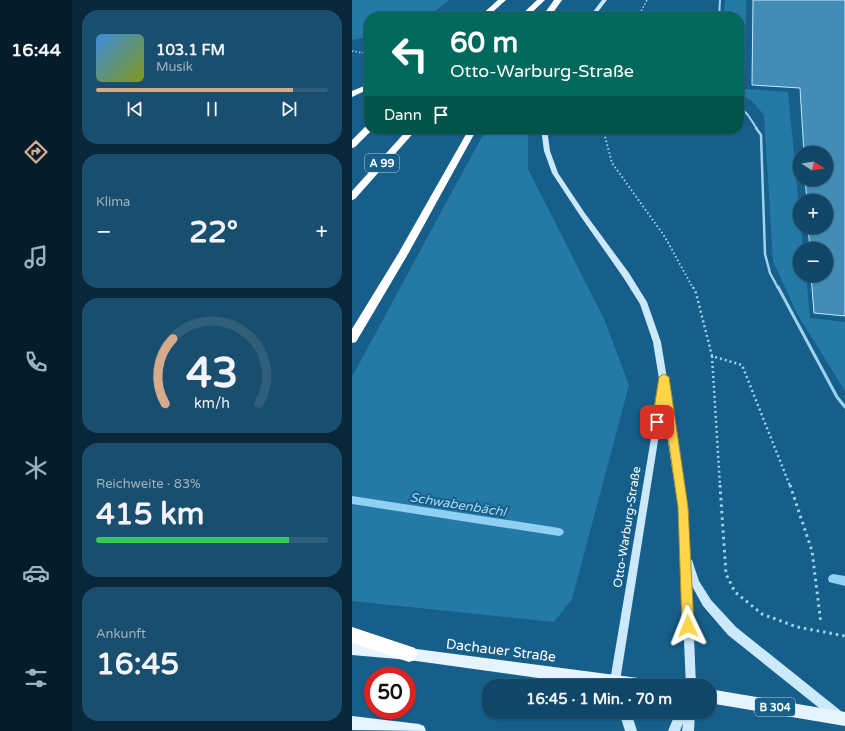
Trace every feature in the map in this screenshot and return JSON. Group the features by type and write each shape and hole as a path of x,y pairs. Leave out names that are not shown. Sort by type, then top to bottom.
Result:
{"highway":[{"path":"489,12 502,0"},
{"path":"528,12 541,0"},
{"path":"550,12 558,0"},
{"path":"352,94 364,88"},
{"name":"A 99","path":"352,145 364,133"},
{"name":"A 99","path":"352,197 409,134"},
{"path":"352,339 403,254 470,134"},
{"path":"352,635 409,654"}],"main road":[{"path":"595,12 606,0"},
{"name":"Otto-Warburg-Straße","path":"545,134 547,151 555,173 581,213 626,275 644,304 657,342 664,377 683,507 690,679"},
{"name":"Otto-Warburg-Straße","path":"617,679 664,377"},
{"name":"B 304","path":"685,552 695,583 707,603 732,631 843,719"},
{"name":"Dachauer Straße","path":"352,649 409,654 587,679"},
{"name":"B 304","path":"716,697 843,719"},
{"path":"627,719 631,731"},
{"path":"674,731 679,719"},
{"path":"688,731 689,719"},
{"path":"352,723 419,731"}],"lane":[{"path":"719,12 720,0"},
{"path":"744,111 761,135 765,254 770,273 837,397 845,407"}],"path":[{"path":"641,12 647,0"},
{"path":"352,51 364,53"},
{"path":"604,134 612,164 664,237 696,293 712,356 726,574 735,592 762,614 797,627 845,636"},
{"path":"712,356 742,365 790,486 812,551 821,624"}],"shaded area":[{"path":"352,0 449,0 434,12 364,12 364,38 352,40"},
{"path":"725,0 746,0 745,89 788,92 793,146 793,186 797,186 798,194 793,194 793,234 802,234 802,242 793,242 793,282 807,282 810,318 845,322 845,391 796,312 773,261 764,115 751,100 744,96 744,12 724,12"},
{"path":"483,134 528,134 528,169 604,319 629,385 572,599 554,622 352,601 352,377"}],"building":[{"path":"753,0 845,0 845,316 814,313 812,282 833,282 833,242 809,242 809,234 833,234 833,194 806,194 806,186 833,186 833,146 804,146 800,88 752,85"}],"waterway":[{"name":"Schwabenbächl","path":"352,500 559,532"},
{"name":"Schwabenbächl","path":"833,579 845,581"}],"route":[{"path":"657,422 664,377 683,507 688,626"}]}
